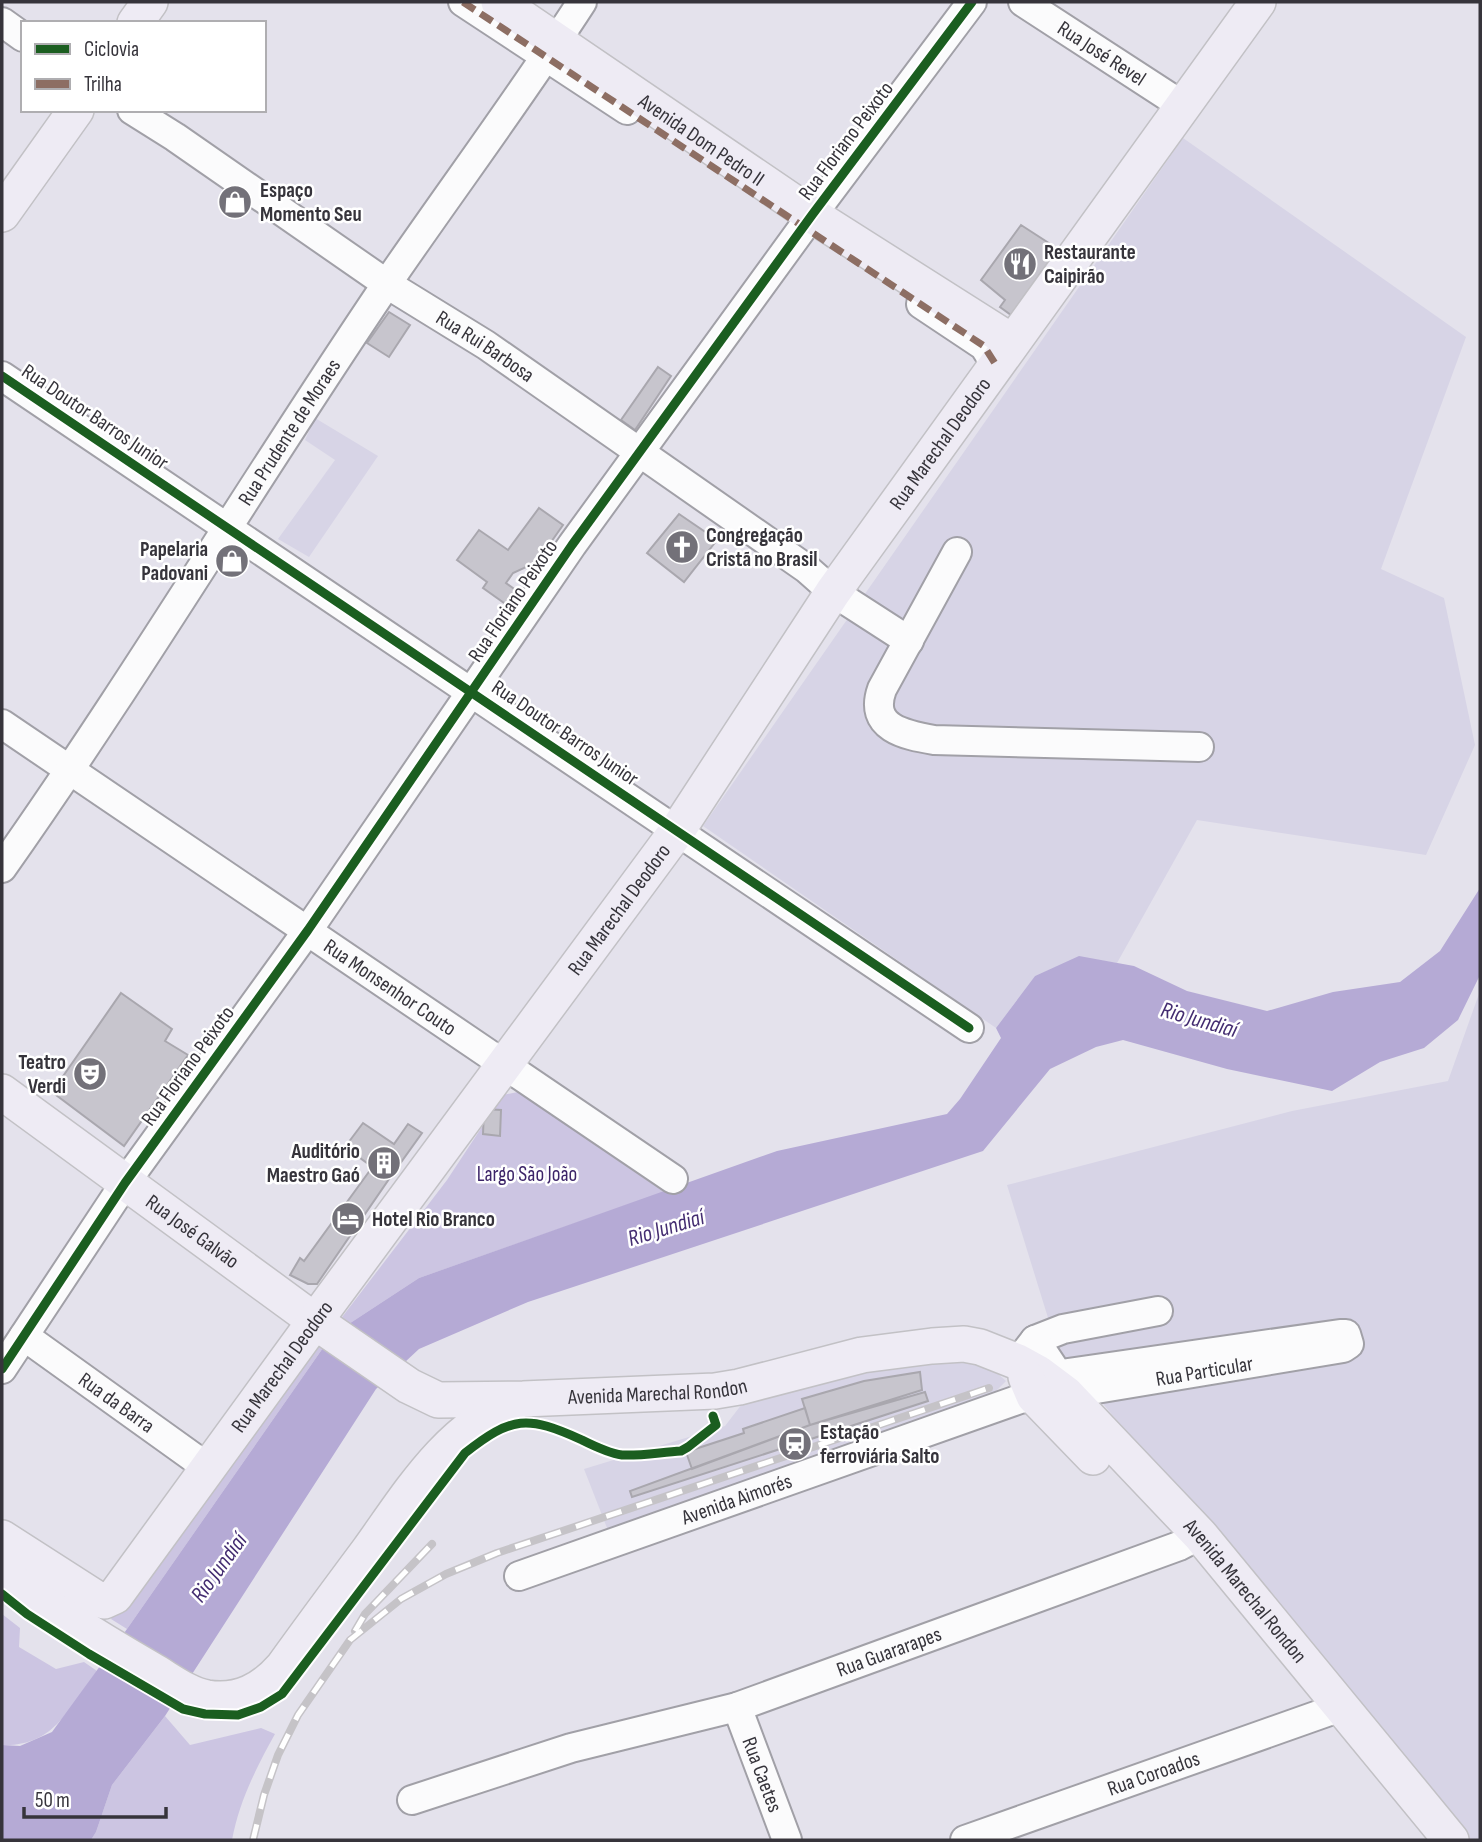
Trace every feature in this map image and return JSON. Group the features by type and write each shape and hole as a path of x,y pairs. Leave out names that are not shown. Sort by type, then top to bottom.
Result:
{"main road":[{"path":"136,21 150,2"},
{"name":"Avenida Dom Pedro II","path":"499,2 552,49 1004,354"},
{"name":"Rua Marechal Deodoro","path":"2,1538 89,1595 104,1601 115,1596 208,1468 320,1325 504,1065 677,831 834,592 1258,2"},
{"path":"2,214 75,112"},
{"name":"Rua José Galvão","path":"2,1092 320,1325"},
{"path":"320,1325 423,1393 446,1415 449,1446"},
{"name":"Avenida Marechal Rondon","path":"423,1393 523,1399 715,1391 862,1355 964,1344 1026,1351 1050,1395 1189,1541 1330,1712 1451,1840"},
{"path":"2,1572 22,1590 193,1694 207,1698 235,1698 254,1692 270,1681 403,1502 449,1446 477,1422 523,1399"},
{"name":"Avenida Marechal Rondon","path":"1330,1712 1420,1840"}],"street":[{"path":"463,2 552,49"},
{"name":"Rua Prudente de Moraes","path":"2,868 70,771 387,284 582,2"},
{"name":"Rua Floriano Peixoto","path":"2,1369 125,1183 307,930 572,545 972,2"},
{"name":"Rua José Revel","path":"1023,2 1183,106"},
{"path":"2,22 21,36"},
{"name":"Rua Rui Barbosa","path":"135,112 387,284 486,345 807,569 834,592 908,641"},
{"name":"Rua Doutor Barros Junior","path":"2,376 968,1028"},
{"path":"957,552 877,702 881,717 904,735 934,740 1199,747"},
{"name":"Rua Monsenhor Couto","path":"2,724 673,1179"},
{"path":"1026,1351 1063,1329 1158,1311"},
{"name":"Rua Particular","path":"1026,1351 1061,1374 1340,1334 1349,1337 1349,1344 1343,1348 1050,1395"},
{"name":"Rua da Barra","path":"24,1336 208,1468"},
{"name":"Avenida Aimorés","path":"519,1576 1050,1395"},
{"name":"Rua Guararapes","path":"412,1800 571,1748 737,1707 1189,1541"},
{"name":"Rua Caetes","path":"737,1707 787,1840"},
{"name":"Rua Coroados","path":"965,1840 1330,1712"}],"shaded area":[{"path":"1183,138 1466,337 1381,569 1444,598 1475,745 1426,855 1197,820 1117,963 1079,957 1035,976 996,1028 703,826"},
{"path":"315,418 378,456 309,557 278,539 335,460 305,440"},
{"path":"1480,991 1480,1840 1462,1840 1341,1697 1057,1347 1007,1185 1292,1111 1448,1081"},
{"path":"953,1357 987,1364 1006,1381 994,1393 609,1533 584,1469 725,1426 745,1400 872,1366"}],"green space":[{"name":"Largo São João","path":"518,1092 664,1192 419,1278 332,1335 127,1629 111,1619 447,1180 503,1095"},
{"path":"2,1614 20,1628 19,1647 56,1669 84,1662 97,1671 58,1723 48,1732 20,1744 2,1745"},
{"path":"165,1716 190,1745 261,1728 275,1734 249,1786 232,1840 91,1840 112,1785"}],"water":[{"name":"Rio Jundiaí","path":"1480,888 1480,975 1458,1020 1424,1048 1380,1062 1332,1091 1227,1069 1123,1040 1096,1047 1050,1069 983,1151 528,1302 419,1349 376,1389 165,1716 112,1785 91,1840 2,1840 2,1745 20,1746 52,1732 332,1335 419,1278 777,1151 947,1114 1001,1038 996,1028 1035,976 1079,956 1134,966 1187,991 1267,1011 1333,992 1400,982 1440,951"}],"building":[{"name":"Restaurante Caipirão","path":"1021,225 1058,249 1011,315 1000,307 1005,300 981,280"},
{"path":"389,312 410,325 389,357 367,343"},
{"path":"658,367 671,376 635,430 621,420"},
{"path":"539,508 563,525 537,562 513,573 506,583 517,591 507,605 483,588 487,582 457,560 479,530 508,550"},
{"name":"Congregação Cristã no Brasil","path":"679,514 717,540 684,582 647,553"},
{"path":"121,993 172,1029 165,1041 188,1055 124,1146 52,1092"},
{"path":"484,1109 501,1110 500,1136 483,1134"},
{"name":"Auditório Maestro Gaó","path":"363,1123 394,1144 408,1124 422,1133 389,1179 345,1147"},
{"name":"Hotel Rio Branco","path":"371,1169 389,1179 317,1284 308,1284 290,1275 300,1258 304,1261"},
{"path":"920,1372 922,1390 810,1425 802,1399 864,1381"},
{"path":"925,1392 928,1401 632,1497 630,1491 810,1425"},
{"path":"805,1408 810,1425 692,1469 686,1452 744,1433 743,1429"}],"railway":[{"path":"253,1840 264,1795 278,1755 298,1715 350,1640 401,1599 446,1574 497,1553 989,1388"},
{"path":"355,1631 365,1614 432,1544"}],"marked path":[{"path":"463,2 984,346 996,365"}],"cycle path":[{"path":"2,1369 125,1183 308,930 572,545 812,215 972,2"},
{"path":"2,376 969,1028"},
{"path":"2,1594 27,1614 89,1654 183,1709 205,1714 238,1715 261,1707 282,1694 465,1453 495,1432 520,1423 533,1423 563,1432 612,1453 644,1454 681,1451 716,1425 713,1416"}],"place":[{"name":"Espaço Momento Seu","path":"235,202"},
{"name":"Restaurante Caipirão","path":"1020,264"},
{"name":"Congregação Cristã no Brasil","path":"682,547"},
{"name":"Papelaria Padovani","path":"232,561"},
{"name":"Teatro Verdi","path":"90,1074"},
{"name":"Auditório Maestro Gaó","path":"384,1163"},
{"name":"Hotel Rio Branco","path":"348,1219"},
{"name":"Estação ferroviária Salto","path":"795,1444"}]}
